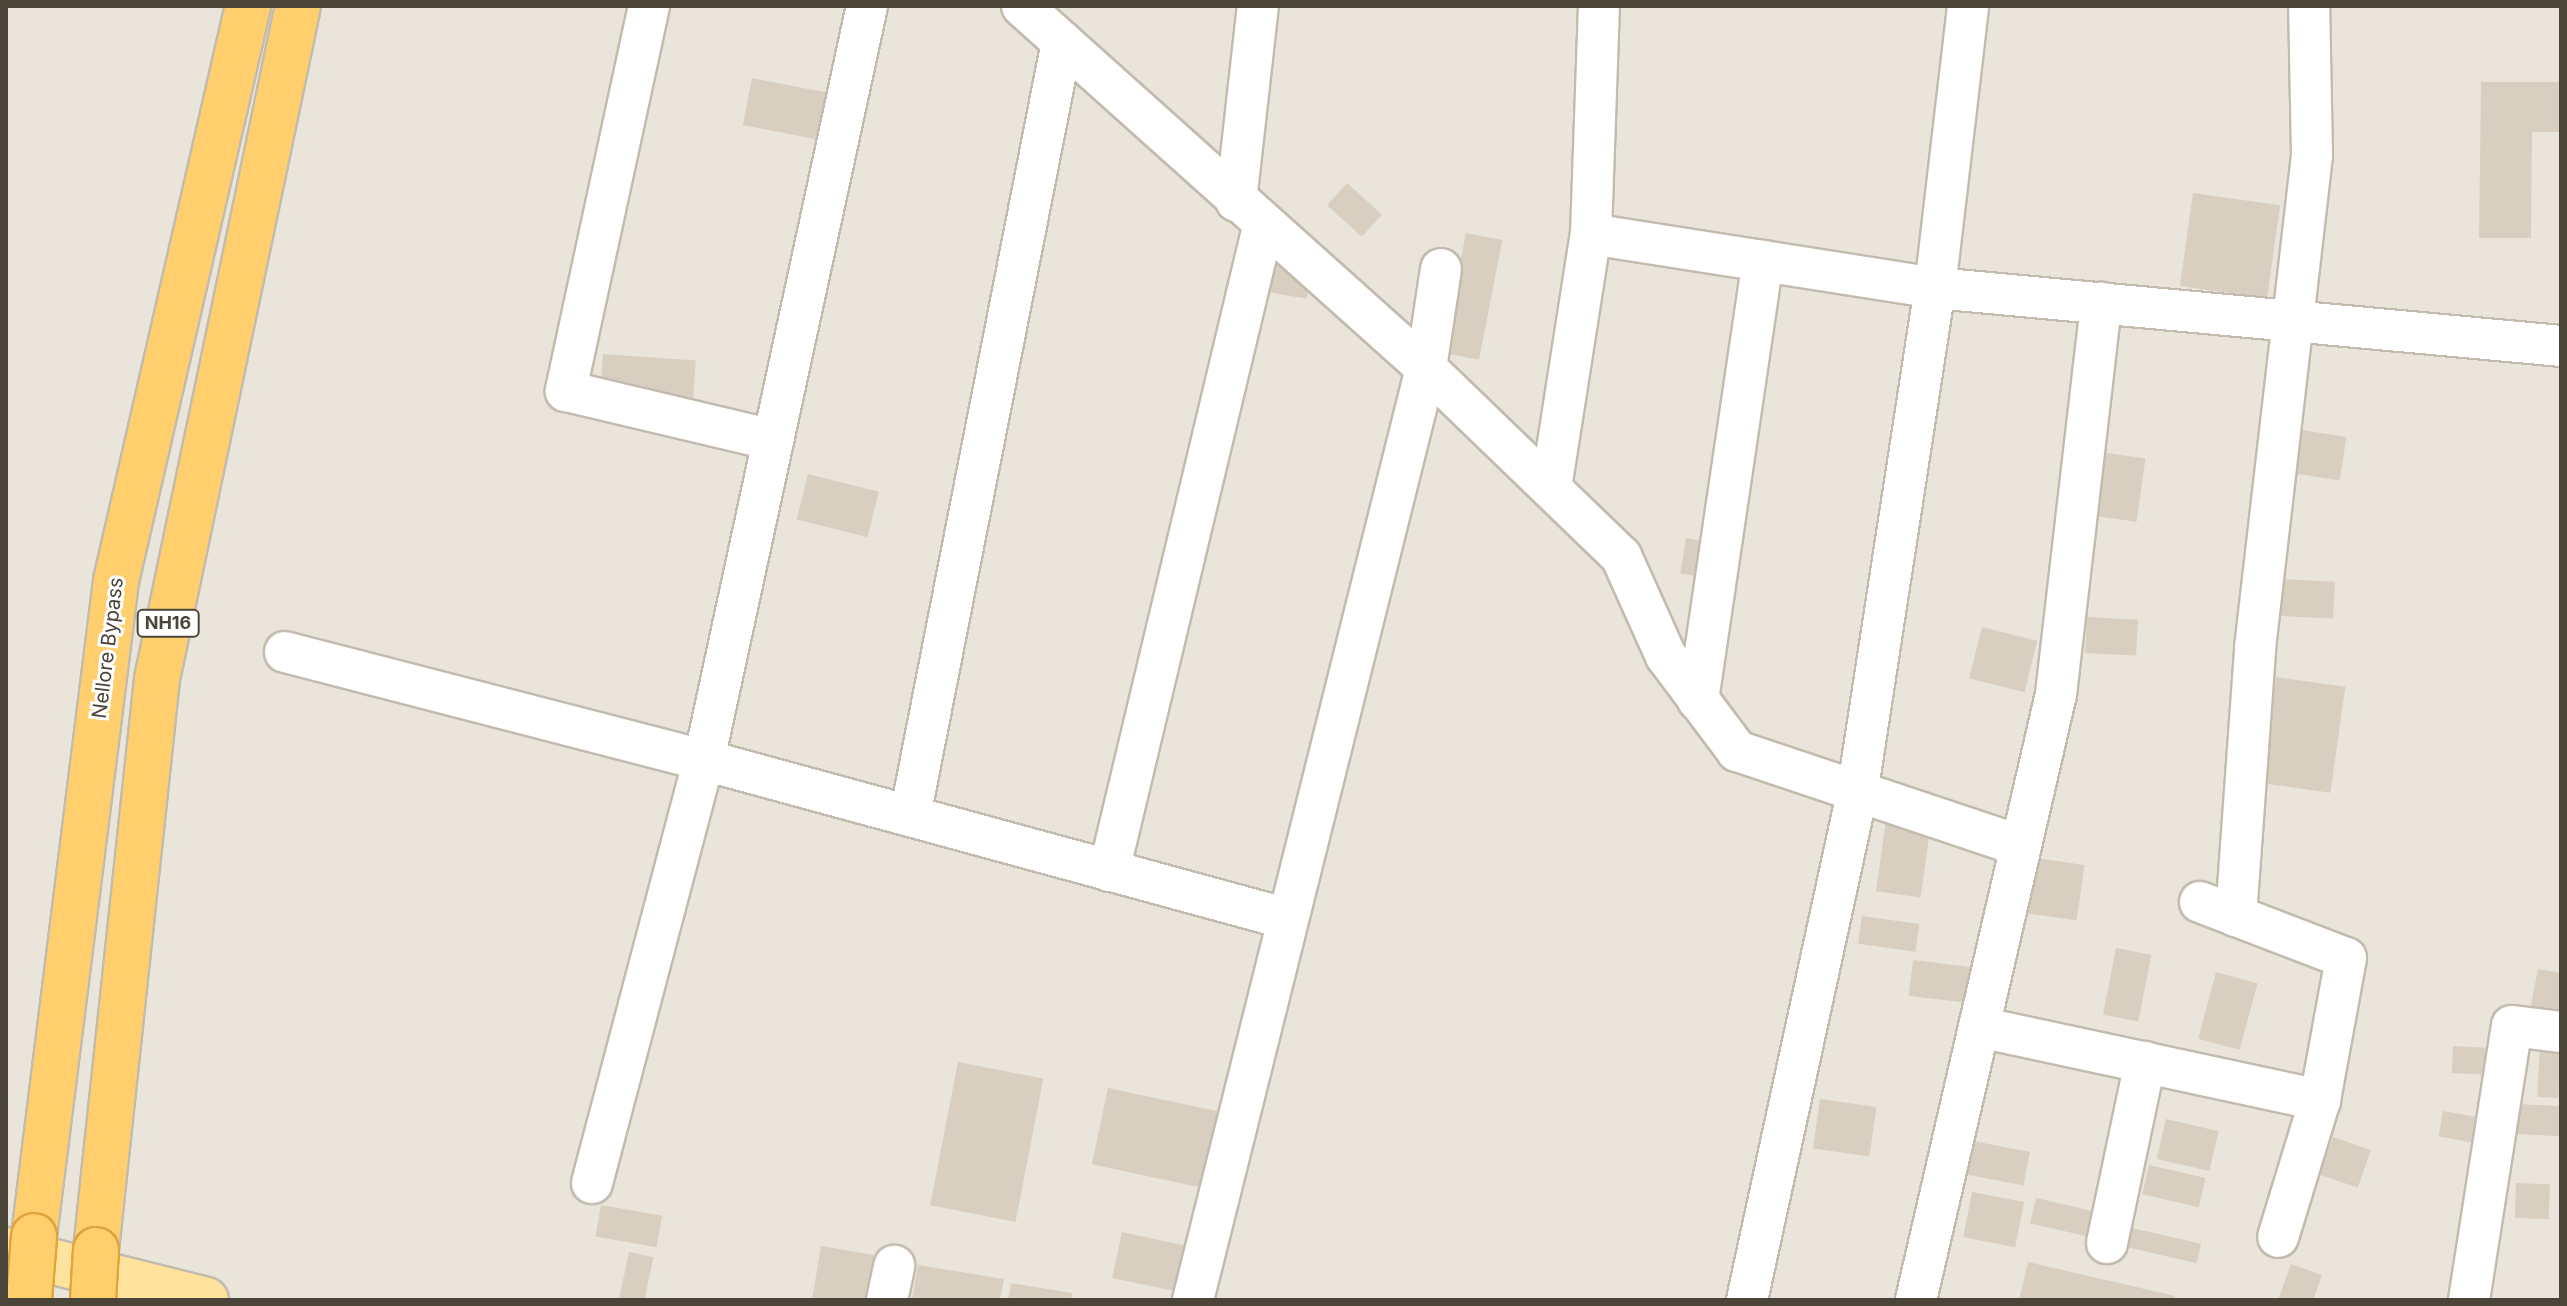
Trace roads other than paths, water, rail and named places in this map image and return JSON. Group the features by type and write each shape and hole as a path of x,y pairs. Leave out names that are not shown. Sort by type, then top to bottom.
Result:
{"highway":[{"name":"Nellore Bypass","path":"29,1300 20,1243 116,581 248,6"},
{"name":"NH16","path":"93,1300 157,679 298,6"}],"main road":[{"path":"20,1243 206,1300"}],"street":[{"path":"649,6 566,391 773,440"},
{"path":"592,1183 704,760 867,6"},
{"path":"1022,6 1426,368 1621,556 1666,656 1737,751 1857,794 2021,846"},
{"path":"1109,871 1250,212 1258,6"},
{"path":"1551,488 1591,234 1599,6"},
{"path":"1747,1300 1857,794 1935,288 1968,6"},
{"path":"2278,1237 2320,1100 2346,958 2218,909 2255,648 2312,156 2309,6"},
{"path":"910,816 1062,42"},
{"path":"1591,234 1935,288 2561,346"},
{"path":"1698,700 1763,261"},
{"path":"1193,1300 1426,368 1441,269"},
{"path":"1916,1300 2056,694 2101,303"},
{"path":"285,652 704,760 1288,919"},
{"path":"2469,1300 2512,1026 2561,1032"},
{"path":"1979,1027 2320,1100"},
{"path":"2107,1243 2145,1062"}]}
